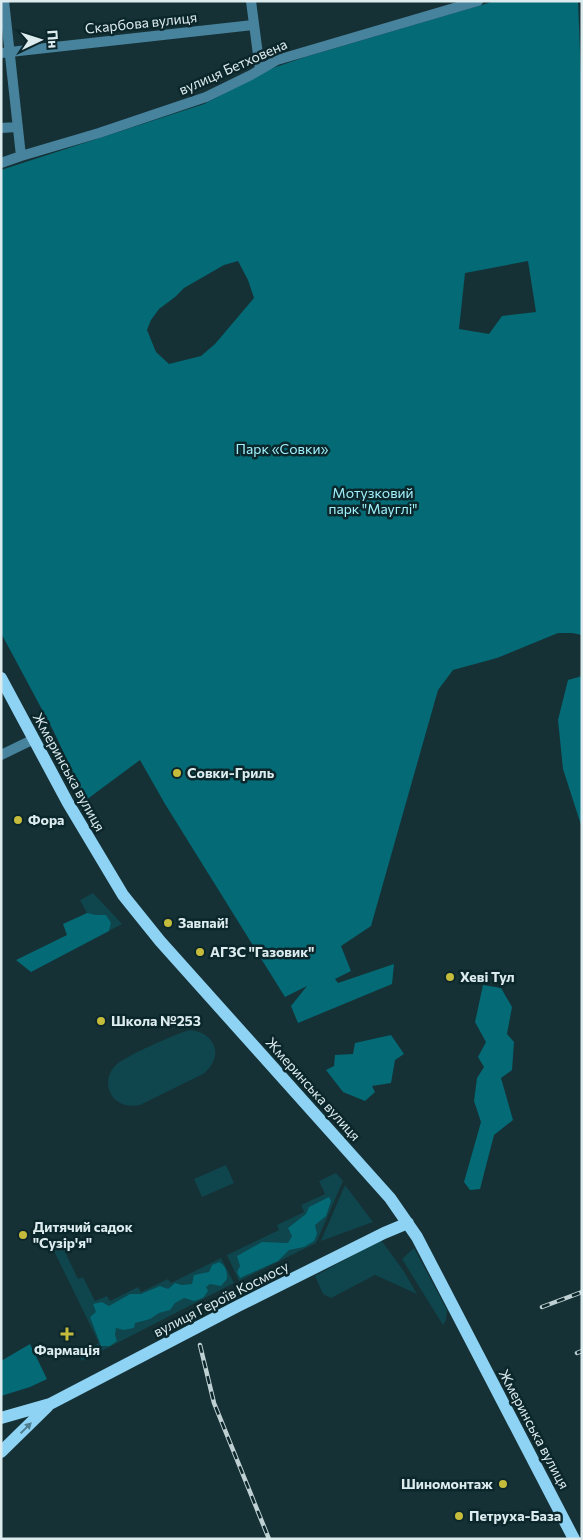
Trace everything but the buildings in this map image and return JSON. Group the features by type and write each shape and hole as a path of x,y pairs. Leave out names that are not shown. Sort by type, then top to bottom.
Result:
{"main road":[{"name":"Жмеринська вулиця","path":"1,678 68,803 123,895 166,947 390,1198 408,1223 574,1539"},
{"name":"вулиця Героїв Космосу","path":"1,1418 50,1404 238,1306 384,1233 408,1223"},
{"name":"вулиця Героїв Космосу","path":"1,1452 50,1404"}],"street":[{"path":"4,1 5,52 21,156"},
{"path":"251,1 260,70"},
{"name":"вулиця Бетховена","path":"1,163 206,97 277,60 478,1"},
{"name":"Скарбова вулиця","path":"5,52 253,25"},
{"path":"1,128 17,127"},
{"path":"1,755 34,739"}],"shaded area":[{"path":"93,893 122,924 109,931 111,923 87,913 80,900"},
{"path":"190,1030 206,1036 212,1041 214,1047 214,1061 203,1074 140,1105 125,1105 112,1096 108,1085 109,1077 114,1067 126,1058 146,1048"},
{"path":"226,1165 234,1183 202,1197 194,1179"},
{"path":"336,1173 343,1181 316,1243 239,1281 227,1255 279,1230 277,1225 304,1212 301,1205 325,1194 319,1181"},
{"path":"345,1185 373,1222 321,1241"},
{"path":"73,1240 77,1247 65,1252 78,1279 83,1277 95,1301 107,1296 110,1301 138,1287 141,1292 168,1279 171,1283 221,1258 234,1283 82,1361 78,1354 99,1343 52,1247"},
{"path":"381,1240 403,1270 417,1294 375,1275 331,1298 323,1294 315,1276"},
{"path":"414,1248 447,1310 446,1320 443,1325 402,1259"}],"green space":[{"name":"Парк «Совки»","path":"495,1 578,1 582,101 582,635 558,633 497,658 453,670 438,690 371,926 341,946 351,971 335,979 338,983 394,964 392,984 298,1023 291,1006 307,986 285,997 165,804 140,760 86,800 53,730 1,633 1,170 204,104 270,69","holes":["238,261 248,280 254,298 215,344 201,356 169,364 156,352 147,330 151,320 159,309 184,288 224,265","528,261 536,312 502,316 489,334 459,329 465,273"]},
{"path":"582,676 582,828 563,769 558,720 568,680"},
{"path":"87,913 106,915 111,923 109,931 31,972 16,960 67,935 63,924"},
{"path":"483,985 501,988 512,1007 507,1034 514,1042 512,1070 501,1078 513,1120 494,1135 480,1189 470,1190 464,1182 481,1122 474,1101 477,1078 484,1067 478,1057 486,1042 475,1022"},
{"path":"391,1035 404,1054 395,1060 391,1083 372,1086 375,1092 365,1101 343,1092 326,1070 334,1066 335,1055 353,1054 355,1043"},
{"path":"329,1197 331,1201 326,1216 315,1225 317,1234 314,1241 304,1247 289,1250 278,1261 240,1278 237,1272 240,1266 237,1256 262,1242 288,1243 292,1236 288,1228 306,1214 309,1207"},
{"path":"219,1262 225,1267 227,1274 227,1279 221,1286 210,1284 206,1287 208,1291 203,1298 194,1301 184,1298 175,1303 170,1310 135,1323 134,1328 124,1330 116,1328 115,1335 117,1341 110,1346 101,1346 90,1317 96,1312 93,1304 102,1302 109,1306 130,1294 141,1294 160,1286 168,1289 175,1283 182,1285 192,1284 194,1275 209,1272 212,1265"},
{"path":"30,1344 47,1379 30,1387 1,1396 1,1361"}],"railway":[{"path":"542,1307 582,1292"},
{"path":"200,1345 214,1403 269,1539"},
{"path":"577,1353 582,1351"}],"place":[{"name":"Совки-Гриль","path":"177,773"},
{"name":"Фора","path":"18,820"},
{"name":"Завпай!","path":"168,923"},
{"name":"АГЗС \"Газовик\"","path":"200,952"},
{"name":"Хеві Тул","path":"450,977"},
{"name":"Школа №253","path":"101,1021"},
{"name":"Дитячий садок \"Сузір'я\"","path":"23,1235"},
{"name":"Фармація","path":"67,1334"},
{"name":"Шиномонтаж","path":"503,1484"},
{"name":"Петруха-База","path":"459,1516"}],"park label":[{"name":"Мотузковий парк \"Мауглі\"","path":"373,502"}]}
